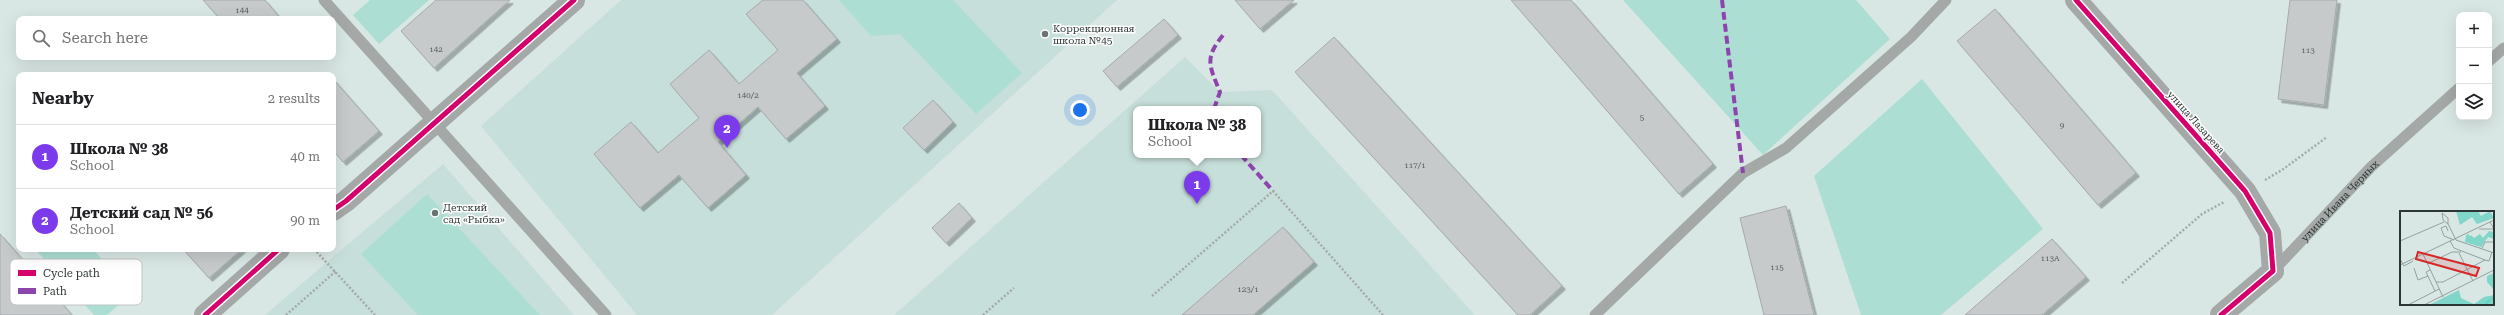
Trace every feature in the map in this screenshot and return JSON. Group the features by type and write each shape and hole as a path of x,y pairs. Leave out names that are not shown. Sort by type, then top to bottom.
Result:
{"street":[{"path":"336,208 346,201 574,0"},
{"name":"улица Лазарева","path":"2076,0 2245,191 2270,233 2273,271"},
{"path":"205,315 276,252"},
{"name":"улица Ивана Черных","path":"2221,315 2273,271"}],"lane":[{"path":"324,0 433,124 606,315"},
{"path":"1595,315 1743,173 1786,148 1912,37 1946,0"},
{"path":"2492,58 2504,48"},
{"name":"улица Ивана Черных","path":"2273,271 2371,167 2456,91"}],"path":[{"path":"2122,283 2202,214 2282,170 2327,137"},
{"path":"1152,296 1273,191 1383,315"},
{"path":"317,252 336,270 375,315"},
{"path":"286,315 336,270"},
{"path":"983,315 1014,288"}],"shaded area":[{"path":"621,0 1117,0 772,315 637,315 481,126"},
{"path":"1185,57 1220,92 1272,90 1475,315 894,315"},
{"name":"Детский сад «Рыбка»","path":"443,164 574,315 265,315 327,262"}],"green space":[{"path":"370,0 429,0 379,44 353,15"},
{"path":"839,0 953,0 1022,73 976,114 900,34 871,36"},
{"path":"1623,0 1856,0 1890,39 1763,155"},
{"path":"1922,79 2043,229 1941,315 1861,315 1814,176"},
{"path":"427,194 540,315 418,315 361,254"},
{"path":"38,252 96,252 102,259 44,259"},
{"path":"85,305 118,305 107,315 94,315"}],"building":[{"path":"203,0 265,0 278,16 217,16"},
{"path":"436,0 510,0 434,68 401,31"},
{"path":"763,0 803,0 837,39 797,73 825,106 786,139 758,107 718,142 746,175 708,208 679,175 640,208 594,154 631,122 658,153 699,118 670,84 709,50 739,84 778,50 746,14"},
{"path":"1235,0 1294,0 1260,29"},
{"path":"1511,0 1571,0 1713,164 1679,194"},
{"path":"2290,0 2337,0 2324,105 2278,99"},
{"path":"1995,9 2136,173 2098,205 1957,41"},
{"path":"1164,19 1178,35 1117,87 1103,71"},
{"path":"1334,37 1562,286 1530,315 1518,315 1295,72"},
{"path":"336,82 379,131 343,162 336,154"},
{"path":"933,100 953,122 924,150 903,128"},
{"path":"959,203 972,218 946,243 932,228"},
{"path":"1786,206 1814,315 1764,315 1740,218"},
{"path":"1283,227 1314,262 1253,315 1182,315"},
{"path":"0,234 22,259 10,259 10,305 63,305 72,315 0,315"},
{"path":"2052,239 2086,277 2042,315 1965,315"},
{"path":"186,252 239,252 209,278"}],"marked path":[{"path":"1722,0 1743,173"},
{"path":"1215,106 1220,92 1213,75 1210,62 1213,49 1224,34"},
{"path":"1244,158 1273,191"}],"cycle path":[{"path":"336,208 346,201 574,0"},
{"path":"2076,0 2245,191 2270,233 2273,271 2221,315"},
{"path":"205,315 276,252"}],"place":[{"name":"Коррекционная школа №45","path":"1045,34"},
{"name":"Детский сад № 56","path":"727,148"},
{"name":"Школа № 38","path":"1197,204"},
{"name":"Детский сад «Рыбка»","path":"435,213"}]}
